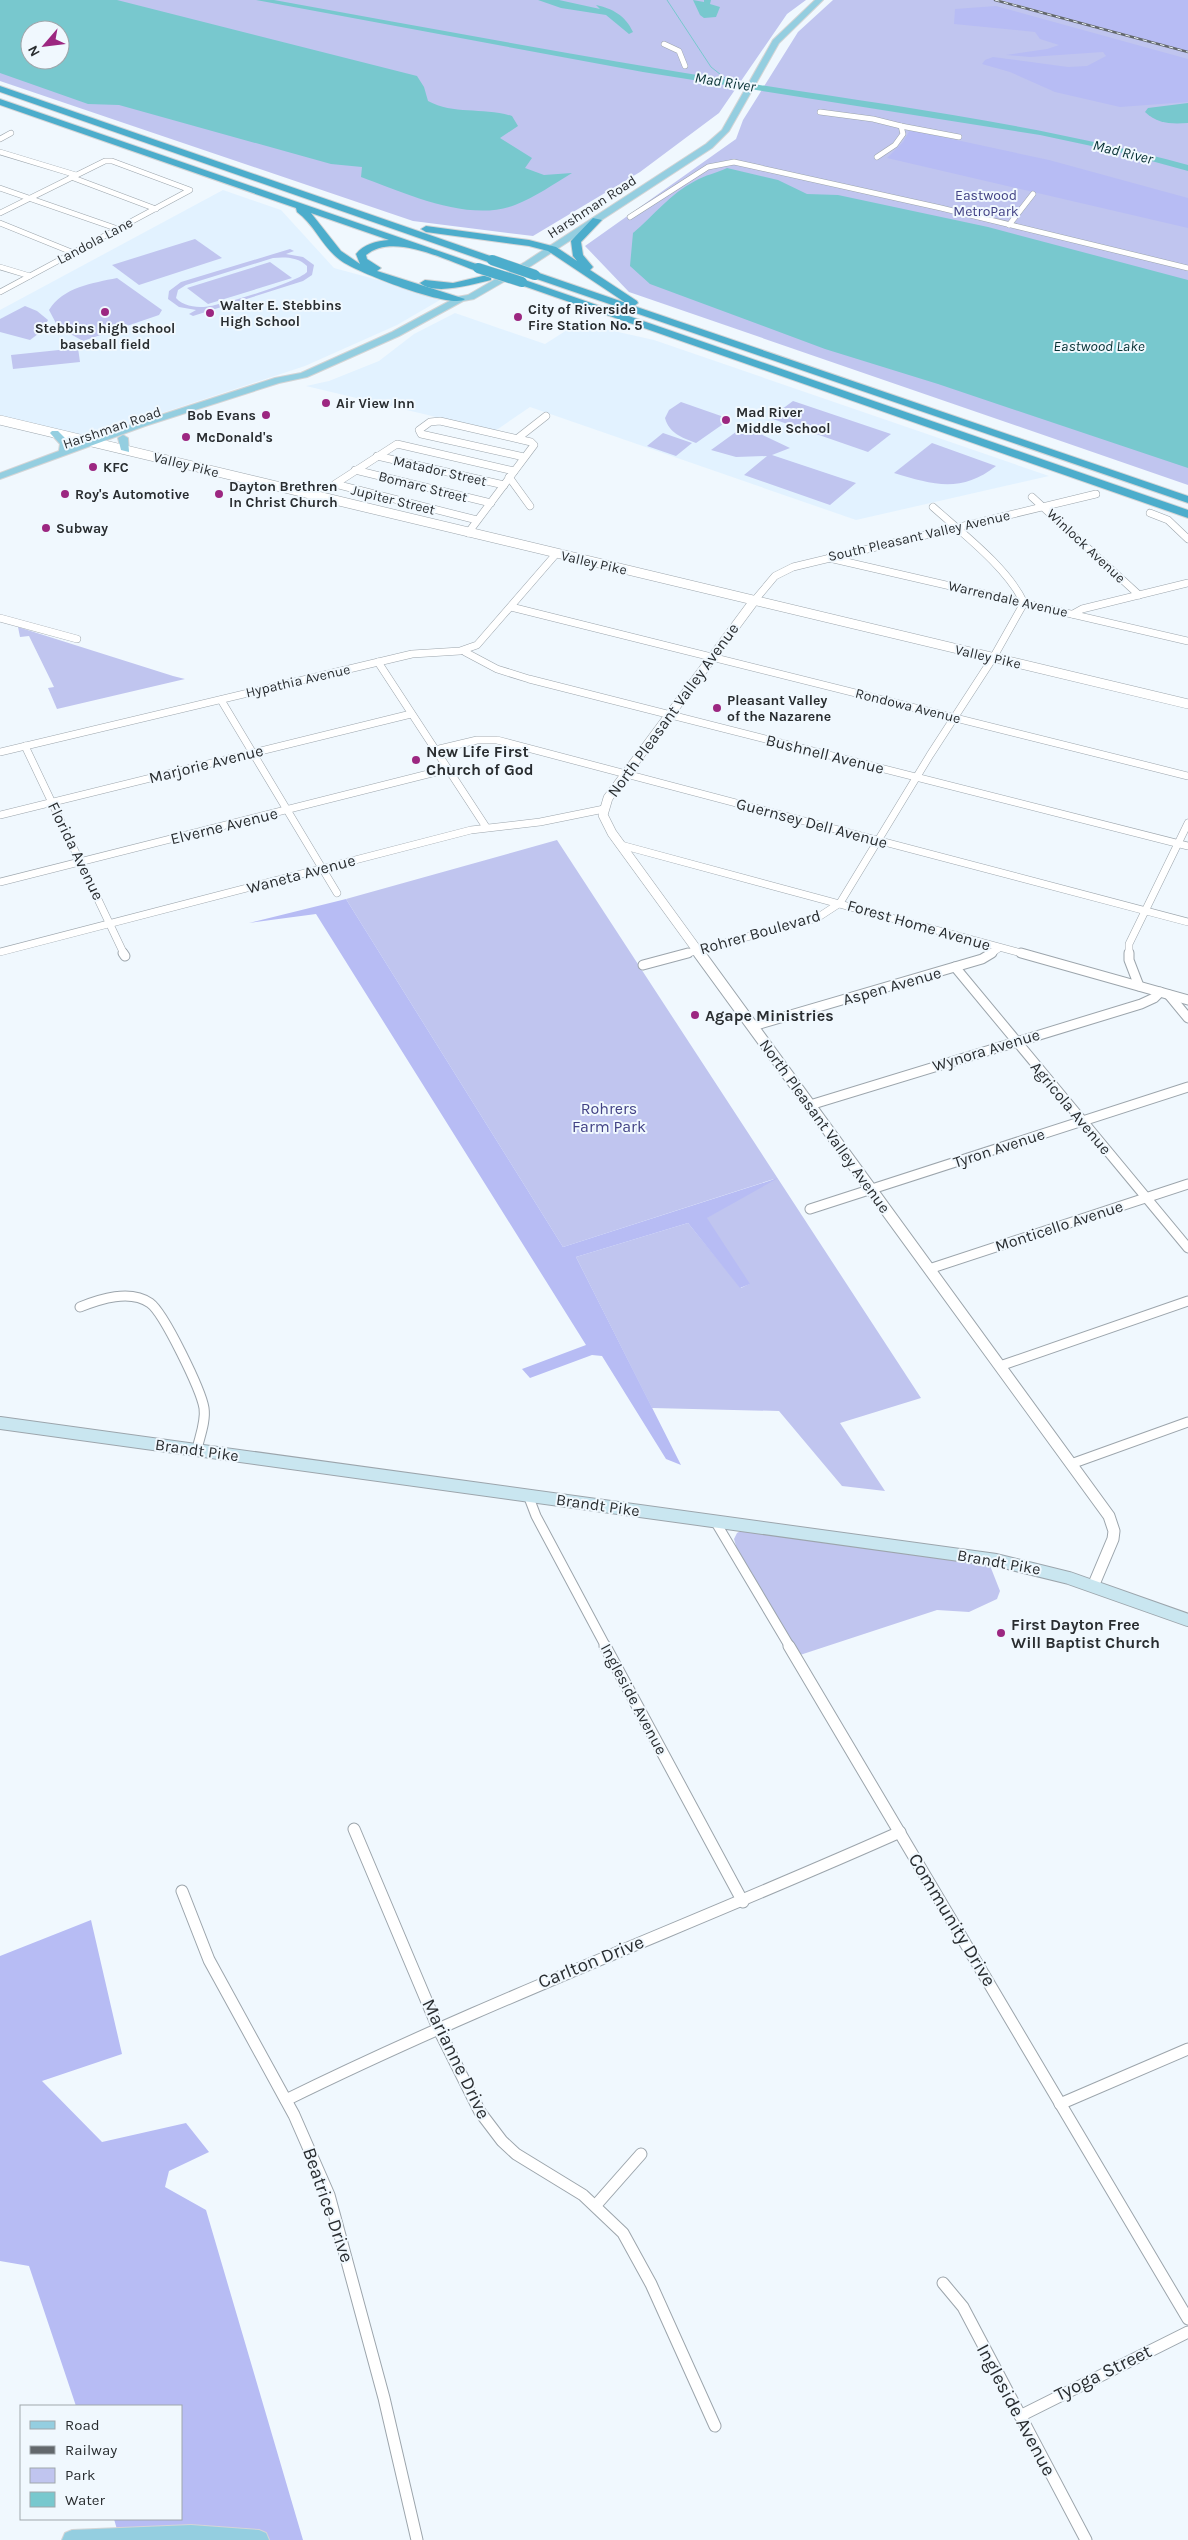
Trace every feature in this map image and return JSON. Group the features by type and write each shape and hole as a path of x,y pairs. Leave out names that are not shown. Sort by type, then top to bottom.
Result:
{"highway":[{"path":"0,89 1188,500"},
{"path":"0,102 1188,514"},
{"path":"269,195 307,214 318,224 336,251 344,259 358,267 447,298 460,299"},
{"path":"346,209 425,229 540,245 552,249 636,305 676,324"},
{"path":"597,220 579,236 575,247 583,263 608,286"},
{"path":"451,258 393,243 370,247 361,254 364,262 370,266 453,294 460,299"},
{"path":"412,281 453,286 487,278"}],"main road":[{"name":"Harshman Road","path":"0,476 93,442 270,382 288,380 382,341 460,299 471,297 552,249 703,151 725,131 776,42 819,0"},
{"name":"Harshman Road","path":"460,299 461,294 682,158 728,123"},
{"name":"Harshman Road","path":"0,482 123,438 285,386 288,380"},
{"path":"55,433 65,443 63,453"},
{"path":"123,438 126,450"},
{"name":"Brandt Pike","path":"0,1423 996,1560 1049,1571 1094,1584 1188,1620"},
{"path":"72,2540 191,2536 259,2540"}],"street":[{"path":"664,44 671,44 681,52 685,66"},
{"path":"820,112 873,119 959,137"},
{"path":"877,157 899,140 903,134 901,126"},
{"path":"0,139 11,133"},
{"path":"0,152 74,176 156,209"},
{"name":"Landola Lane","path":"0,292 190,190 107,160 74,176"},
{"path":"630,217 708,167 730,162 1009,225 1188,268"},
{"path":"0,212 74,176"},
{"path":"0,188 32,197 118,230"},
{"path":"1009,225 1033,194"},
{"path":"0,223 74,252"},
{"path":"0,267 30,276"},
{"path":"518,438 546,416"},
{"name":"Valley Pike","path":"0,420 1188,704"},
{"path":"468,533 534,445 518,438 440,421 430,422 419,431 524,457"},
{"path":"355,470 397,444 512,474 530,506"},
{"name":"Matador Street","path":"377,456 504,485"},
{"name":"Bomarc Street","path":"355,470 491,503"},
{"name":"Jupiter Street","path":"355,470 336,481 335,485 477,520"},
{"name":"South Pleasant Valley Avenue","path":"754,601 775,576 784,570 1096,494"},
{"name":"Winlock Avenue","path":"1032,497 1139,595"},
{"path":"933,507 1007,578 1022,595 1024,603"},
{"path":"1150,513 1168,520 1188,539"},
{"path":"465,652 476,647 556,554"},
{"name":"Warrendale Avenue","path":"829,558 1188,641"},
{"path":"1073,614 1082,609 1188,583"},
{"name":"North Pleasant Valley Avenue","path":"754,601 608,798 604,809 606,822 1109,1516 1114,1531 1111,1547 1094,1584"},
{"name":"Rohrer Boulevard","path":"643,965 816,918 840,903 916,777 993,658 1024,603"},
{"name":"Rondowa Avenue","path":"512,607 1188,776"},
{"path":"0,618 77,639"},
{"name":"Hypathia Avenue","path":"0,752 419,653 465,652"},
{"name":"Bushnell Avenue","path":"465,652 484,663 512,674 1188,846"},
{"path":"378,662 486,827"},
{"path":"221,700 337,893"},
{"name":"Marjorie Avenue","path":"0,815 411,714"},
{"name":"Guernsey Dell Avenue","path":"435,750 477,740 490,739 1188,922"},
{"name":"Florida Avenue","path":"25,746 112,923 125,956"},
{"name":"Elverne Avenue","path":"0,882 448,769"},
{"name":"Waneta Avenue","path":"0,952 486,827 540,822 604,809"},
{"path":"1139,986 1128,952 1132,934 1146,911 1188,823"},
{"name":"Forest Home Avenue","path":"621,845 840,903 1188,1000"},
{"name":"Aspen Avenue","path":"753,1026 955,967 989,956 999,948"},
{"name":"Agricola Avenue","path":"955,967 1188,1248"},
{"name":"Wynora Avenue","path":"810,1105 1141,1004 1154,998 1160,992"},
{"path":"1169,996 1188,1018"},
{"name":"Tyron Avenue","path":"810,1209 1188,1087"},
{"name":"Monticello Avenue","path":"929,1269 1188,1184"},
{"path":"80,1307 102,1299 126,1296 141,1298 156,1308 202,1398 204,1419 197,1450"},
{"path":"1000,1366 1188,1301"},
{"path":"1071,1464 1188,1422"},
{"name":"Ingleside Avenue","path":"528,1495 536,1516 743,1902"},
{"name":"Community Drive","path":"715,1521 1188,2319"},
{"name":"Marianne Drive","path":"354,1829 438,2028 480,2112 502,2141 516,2154 596,2205 623,2233 637,2256 715,2426"},
{"name":"Carlton Drive","path":"286,2100 438,2028 636,1943 743,1902 900,1832"},
{"name":"Beatrice Drive","path":"182,1891 213,1968 286,2100 329,2194 384,2398 417,2540"},
{"path":"1060,2104 1188,2049"},
{"path":"596,2205 641,2154"},
{"name":"Ingleside Avenue","path":"943,2282 963,2308 1086,2540"},
{"name":"Tyoga Street","path":"1020,2416 1188,2332"}],"shaded area":[{"path":"1000,0 1188,0 1188,51"},
{"path":"996,6 1188,59 1188,102 1120,107 1055,92 1010,72 982,64 985,60 993,57 1068,67 1087,66 1106,56 1103,52 1030,57 1006,55 1047,49 1059,45 1040,39 1035,32 954,24 955,9"},
{"path":"910,130 1049,160 1188,198 1188,228 887,158 903,142"},
{"name":"Walter E. Stebbins High School","path":"223,190 281,210 334,268 437,296 440,300 397,325 305,366 92,436 55,433 0,420 0,310"},
{"name":"Mad River Middle School","path":"455,313 545,344 578,323 654,340 1049,476 856,520 530,407 495,431 306,386 329,381 379,361 414,334"},
{"path":"346,899 563,1247 778,1178 707,1218 750,1284 740,1288 688,1223 576,1257 681,1465 666,1459 602,1356 592,1355 530,1378 522,1369 586,1345 316,914 249,923"},
{"path":"91,1920 122,2054 42,2081 102,2142 186,2123 209,2152 169,2171 165,2187 206,2210 303,2540 120,2540 114,2520 182,2520 182,2405 76,2405 29,2266 0,2261 0,1956"}],"green space":[{"path":"0,0 806,0 787,14 719,113 640,172 533,236 413,221 0,81"},
{"name":"Eastwood MetroPark","path":"833,0 995,0 1188,43 1188,485 629,292 585,246 736,139 743,120 798,32"},
{"path":"195,239 222,258 139,285 112,265"},
{"path":"290,249 294,251 286,254 303,257 314,265 312,275 303,281 193,316 189,314 196,310 179,307 168,299 169,291 181,282","holes":["278,258 291,258 300,261 307,266 307,272 289,282 213,306 189,306 176,298 178,290 186,285"]},
{"path":"270,262 292,278 208,304 187,288"},
{"name":"Stebbins high school baseball field","path":"117,278 162,310 159,315 83,341 58,327 49,310 62,296 79,287"},
{"path":"25,306 37,311 48,320 42,331 30,340 0,332 0,319"},
{"path":"78,348 80,362 13,369 11,355"},
{"path":"793,401 891,434 868,452 770,418"},
{"path":"681,402 724,417 726,422 696,443 686,439 670,428 665,418 669,410"},
{"path":"748,428 790,448 772,455 856,483 830,505 744,475 767,456 736,457 711,450 740,429"},
{"path":"663,433 692,443 676,456 647,446"},
{"path":"932,443 996,466 983,475 971,480 947,484 922,481 894,473"},
{"path":"18,627 185,679 57,709 48,688 54,687 29,636 20,637"},
{"name":"Rohrers Farm Park","path":"557,840 921,1398 840,1423 885,1491 842,1486 779,1411 652,1408 576,1257 688,1223 741,1288 749,1284 706,1218 774,1179 563,1247 346,899"},
{"path":"744,1529 989,1563 1000,1591 997,1599 969,1612 937,1610 800,1655 738,1553 734,1539 737,1533"}],"water":[{"path":"0,0 117,0 417,76 424,87 428,101 458,110 501,113 512,116 518,126 500,138 532,158 525,168 544,175 572,173 515,205 497,210 457,208 417,198 361,177 362,167 331,164 119,105 88,104 0,73"},
{"path":"538,0 559,0 600,9 596,5 608,9 622,17 633,32 629,34 606,15 561,8"},
{"path":"693,0 704,2 704,0 711,0 710,4 720,7 716,17 704,18 700,15"},
{"path":"1188,103 1188,123 1165,122 1155,119 1145,112 1148,108"},
{"name":"Eastwood Lake","path":"727,168 778,180 807,194 838,195 988,227 1188,280 1188,468 938,384 825,349 650,284 630,266 633,233 670,198 686,186"}],"waterway":[{"name":"Mad River","path":"260,0 643,69 1040,132 1116,148 1188,168"},
{"path":"667,0 711,67 730,82"}],"railway":[{"path":"995,0 1188,52"}],"place":[{"name":"Stebbins high school baseball field","path":"105,312"},
{"name":"Walter E. Stebbins High School","path":"210,313"},
{"name":"City of Riverside Fire Station No. 5","path":"518,317"},
{"name":"Air View Inn","path":"326,403"},
{"name":"Bob Evans","path":"266,415"},
{"name":"Mad River Middle School","path":"726,420"},
{"name":"McDonald's","path":"186,437"},
{"name":"KFC","path":"93,467"},
{"name":"Roy's Automotive","path":"65,494"},
{"name":"Dayton Brethren In Christ Church","path":"219,494"},
{"name":"Subway","path":"46,528"},
{"name":"Pleasant Valley of the Nazarene","path":"717,708"},
{"name":"New Life First Church of God","path":"416,760"},
{"name":"Agape Ministries","path":"695,1015"},
{"name":"First Dayton Free Will Baptist Church","path":"1001,1633"}]}
